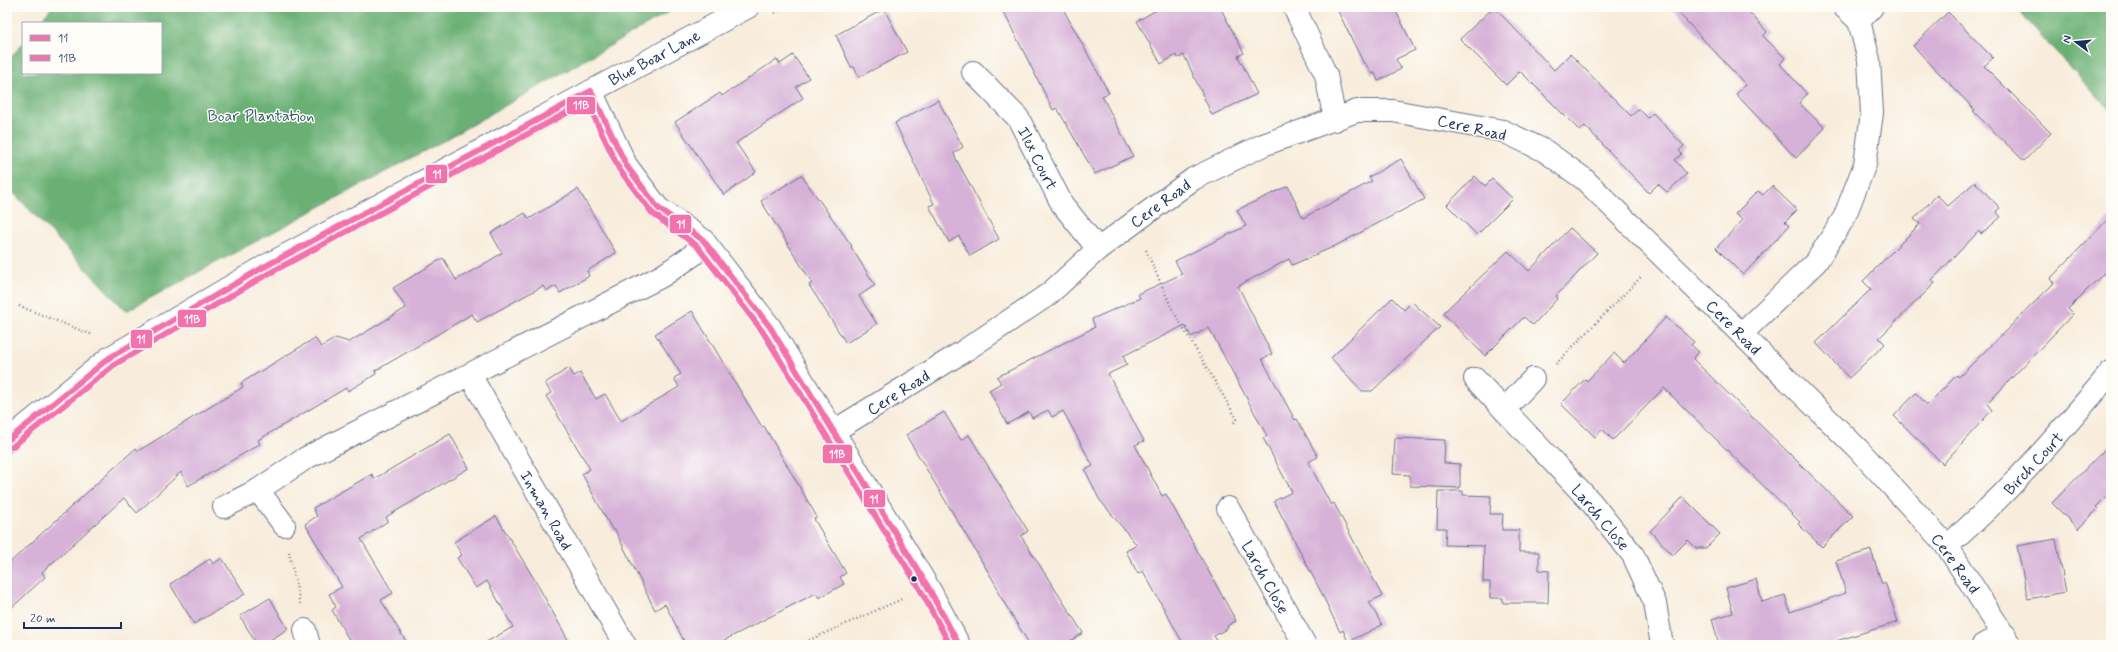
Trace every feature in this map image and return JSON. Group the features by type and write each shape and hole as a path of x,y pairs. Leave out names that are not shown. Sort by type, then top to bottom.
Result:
{"street":[{"name":"Blue Boar Lane","path":"7,441 109,358 262,268 748,7"},
{"path":"1294,7 1326,75 1335,120"},
{"path":"1741,334 1816,262 1844,218 1865,164 1872,113 1869,60 1858,12"},
{"name":"Ilex Court","path":"973,72 1018,118 1062,204 1098,249"},
{"path":"591,91 626,165 658,208 703,240 770,327 928,587 958,645"},
{"name":"Cere Road","path":"834,431 964,351 1049,294 1098,249 1193,179 1263,145 1357,111 1393,111 1503,131 1545,151 1584,179 1858,450 1947,546 2008,640"},
{"path":"224,507 258,490 306,458 662,276 693,255 703,240"},
{"name":"Birch Court","path":"1947,546 1985,513 2047,449 2111,372"},
{"name":"Inman Road","path":"470,375 625,645"},
{"name":"Larch Close","path":"1474,379 1591,502 1633,555 1655,603 1662,645"},
{"path":"1504,410 1533,379"},
{"path":"258,490 284,525"},
{"name":"Larch Close","path":"1228,508 1305,645"},
{"path":"1983,645 2008,640"}],"path":[{"path":"1134,222 1172,309 1237,419 1232,425"},
{"path":"1533,379 1539,381 1662,256"},
{"path":"19,306 90,334 94,343"},
{"path":"284,525 307,637"},
{"path":"798,645 928,587"}],"green space":[{"name":"Boar Plantation","path":"52,7 678,7 445,140 126,311 7,186 7,62 22,44 22,74 162,74 162,22 40,22"},
{"path":"2015,7 2111,7 2111,112"}],"building":[{"path":"1001,7 1062,7 1109,93 1102,96 1133,156 1095,174 1057,108 1053,110"},
{"path":"1162,7 1220,7 1244,53 1238,56 1257,94 1212,115 1184,55 1178,58 1176,55 1161,64 1137,21"},
{"path":"1336,7 1394,7 1415,50 1396,59 1401,69 1378,81 1375,73 1372,74 1365,63 1364,64"},
{"path":"1494,7 1554,70 1570,54 1631,116 1639,109 1648,118 1653,113 1684,146 1679,151 1682,154 1675,160 1687,174 1667,192 1658,184 1649,193 1585,126 1580,131 1520,71 1506,85 1460,39"},
{"path":"1673,7 1745,7 1767,32 1763,36 1785,58 1780,64 1807,94 1799,103 1825,128 1796,158 1736,94 1746,85"},
{"path":"884,9 907,52 859,77 854,67 851,67 836,35"},
{"path":"1948,12 1993,58 1984,66 2051,133 2024,161 1973,111 1975,110 1913,46"},
{"path":"793,55 809,78 796,87 803,98 736,143 756,172 724,195 675,122 720,93 722,96 777,59 780,64"},
{"path":"938,100 963,147 954,153 955,157 999,239 970,256 959,236 949,242 929,206 934,204 895,123"},
{"path":"1401,159 1424,199 1333,247 1292,265 1289,259 1238,286 1272,354 1262,359 1295,420 1297,419 1318,457 1308,462 1331,505 1334,503 1382,596 1369,602 1382,625 1348,642 1343,630 1340,632 1274,501 1292,492 1263,438 1267,436 1209,328 1191,337 1185,325 1123,356 1127,365 1108,374 1144,441 1135,445 1162,496 1166,494 1236,621 1227,626 1228,628 1214,636 1220,645 1184,645 1143,571 1138,574 1126,551 1137,545 1099,499 1085,470 1093,466 1063,411 1052,417 1048,410 1032,418 1029,412 1007,424 989,390 1001,383 997,377 1095,327 1092,319 1140,298 1138,294 1182,274 1175,261 1246,226 1237,210 1288,186 1303,218 1372,181 1369,177"},
{"path":"801,175 852,246 851,247 875,285 859,296 877,324 846,343 809,285 812,283 761,201"},
{"path":"1475,176 1485,186 1492,179 1513,199 1477,235 1447,205"},
{"path":"1975,182 2000,208 1996,211 2001,217 1981,234 1979,231 1932,280 1935,283 1879,338 1885,344 1849,378 1816,343 1871,289 1863,281 1920,224 1914,219 1937,195 1948,206"},
{"path":"1772,186 1797,210 1785,222 1789,226 1743,275 1716,248 1743,220 1735,214 1758,191 1763,195"},
{"path":"578,189 616,253 587,271 589,276 560,293 556,286 546,291 543,286 477,322 472,314 375,371 376,374 348,391 346,388 258,440 260,444 188,486 181,472 137,513 124,498 42,572 45,577 7,612 7,565 136,448 138,451 243,387 241,383 315,338 321,347 336,338 349,342 406,308 393,288 443,258 456,280 479,267 502,253 491,233 525,213 529,219"},
{"path":"2111,216 2111,266 2068,309 2073,314 1987,404 1992,410 1943,464 1894,416 1916,393 1927,405 1957,375 1959,377 2054,283 2050,279"},
{"path":"1570,228 1597,253 1556,296 1558,298 1533,325 1524,317 1485,356 1443,313 1508,251 1529,271"},
{"path":"1392,298 1404,310 1412,302 1440,327 1372,391 1362,391 1331,358"},
{"path":"692,311 762,427 764,426 817,517 814,519 846,573 840,577 844,584 819,598 816,593 715,645 686,645 665,604 655,610 615,530 613,531 582,474 590,469 546,396 551,393 545,383 569,368 574,376 580,373 596,399 605,394 621,421 679,387 674,378 681,374 655,334"},
{"path":"1666,317 1694,342 1691,345 1699,352 1693,359 1853,516 1822,547 1798,524 1800,522 1664,388 1613,440 1602,429 1595,437 1561,404 1585,379 1587,381 1614,353 1624,363"},
{"path":"944,412 961,440 969,435 1028,531 1021,536 1083,633 1064,645 1030,645 997,591 999,590 906,435"},
{"path":"450,434 469,468 386,517 388,521 361,539 393,593 381,600 408,645 352,645 332,610 336,607 329,594 342,587 305,524 317,516 313,508 372,474 374,479"},
{"path":"1395,438 1445,440 1444,463 1460,464 1460,488 1410,486 1410,475 1393,474"},
{"path":"2111,443 2111,492 2096,507 2098,509 2078,529 2052,503"},
{"path":"1438,491 1463,491 1463,495 1491,496 1490,514 1503,514 1502,530 1519,530 1519,552 1539,552 1539,570 1549,571 1548,603 1503,603 1503,598 1490,598 1490,582 1483,582 1484,546 1445,545 1446,528 1437,528"},
{"path":"1683,497 1720,534 1706,548 1696,548 1688,540 1673,555 1650,531"},
{"path":"496,516 536,582 571,645 481,645 513,627 487,581 476,588 457,558 462,555 454,542"},
{"path":"2056,539 2066,592 2028,599 2017,546"},
{"path":"1871,550 1882,584 1885,582 1898,622 1823,645 1719,645 1712,619 1733,613 1726,588 1756,579 1762,602 1785,595 1790,612 1846,593 1836,561"},
{"path":"222,558 245,594 194,624 170,584 210,559 213,564"},
{"path":"270,598 288,629 262,645 257,645 240,616"}],"transit line":[{"name":"11","path":"7,441 109,358 262,268 591,91 626,165 658,208 703,240 770,327 928,587 959,645"},
{"name":"11B","path":"12,447 114,365 266,275 587,102 619,169 652,213 697,246 763,332 921,591 950,645"}]}
